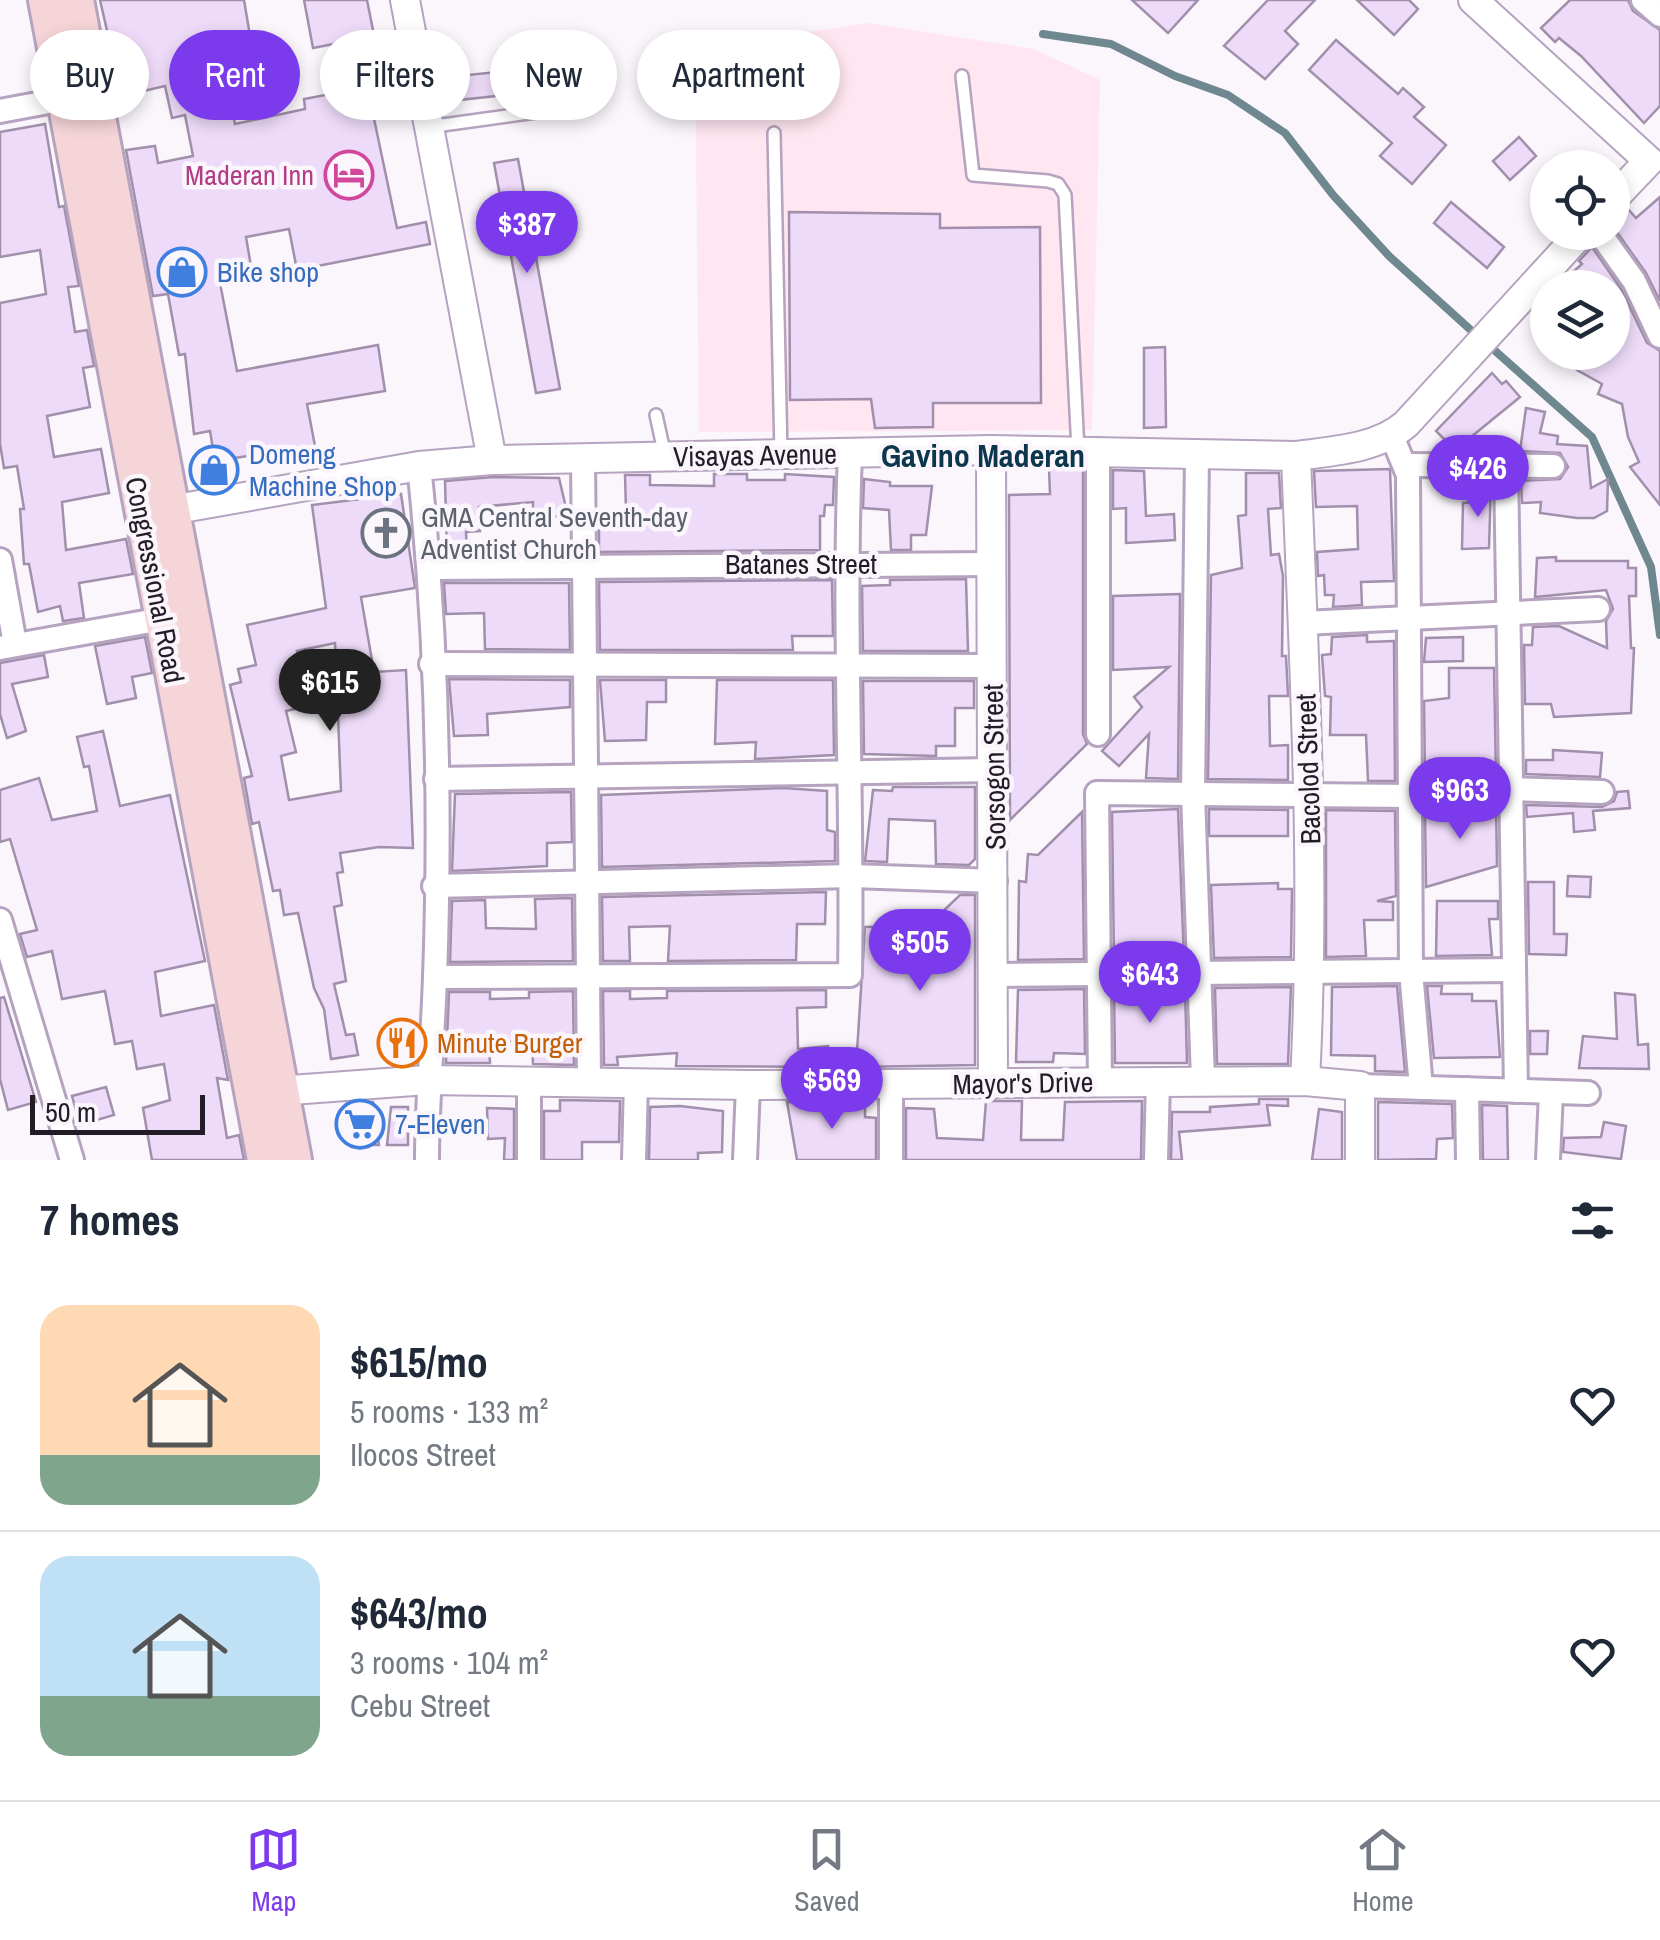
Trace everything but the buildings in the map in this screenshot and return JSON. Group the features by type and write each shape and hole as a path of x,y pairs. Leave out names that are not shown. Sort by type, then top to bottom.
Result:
{"main road":[{"name":"Congressional Road","path":"45,0 56,30"},
{"name":"Congressional Road","path":"77,0 78,30"},
{"name":"Congressional Road","path":"85,120 134,380 174,508 267,1091 264,1160"},
{"name":"Congressional Road","path":"134,380 142,515 162,619 267,1091 295,1160"}],"street":[{"path":"404,0 492,460"},
{"path":"1472,0 1655,156 1630,182"},
{"path":"1644,0 1660,14"},
{"path":"0,111 30,105"},
{"path":"1421,1088 1411,972 1412,616 1406,465 1392,436 1565,250"},
{"path":"1612,250 1634,281 1660,336"},
{"name":"Visayas Avenue","path":"142,515 419,466 492,460 991,450 1296,456 1344,450 1392,436"},
{"name":"Sorsogon Street","path":"991,450 996,975 993,1084"},
{"path":"1088,450 1098,734"},
{"path":"435,978 850,975 851,770 845,564 850,453"},
{"path":"1197,454 1193,794 1203,1080"},
{"name":"Bacolod Street","path":"1296,456 1310,795 1311,973 1306,1081"},
{"path":"582,458 581,664 588,775 589,1080"},
{"path":"1406,465 1552,466"},
{"path":"419,466 430,568 436,779 435,978 427,1080 427,1160"},
{"path":"1506,466 1516,1091"},
{"path":"0,560 8,646 162,619"},
{"name":"Batanes Street","path":"430,568 992,564"},
{"path":"1303,623 1598,609"},
{"path":"431,664 993,666"},
{"path":"436,779 994,770"},
{"path":"1100,1082 1097,793 1412,796 1511,789 1602,792"},
{"path":"434,886 852,876 995,881"},
{"path":"0,920 72,1160"},
{"path":"996,975 1514,970"},
{"name":"Mayor's Drive","path":"267,1091 427,1080 748,1085 1203,1080 1360,1086"},
{"path":"529,1080 529,1160"},
{"path":"1156,1160 1158,1081"},
{"path":"634,1160 636,1082"},
{"path":"891,1084 892,1160"},
{"path":"745,1160 748,1085"},
{"path":"1360,1160 1360,1086 1588,1093"},
{"path":"1467,1089 1468,1160"},
{"path":"1548,1160 1551,1092"}],"lane":[{"path":"962,76 973,175 1048,181 1058,184 1065,195 1088,450"},
{"path":"428,127 490,118"},
{"path":"774,133 781,454"},
{"path":"656,416 665,456"}],"shaded area":[{"path":"868,23 1034,49 1100,80 1092,430 699,432 696,120 840,120 840,30 820,30"}],"waterway":[{"path":"1043,34 1111,44 1175,76 1228,95 1285,133 1333,195 1389,256 1473,332"},
{"path":"1493,349 1592,437 1651,567 1660,635"}],"place":[{"name":"Maderan Inn","path":"349,175"},
{"name":"Bike shop","path":"182,272"},
{"name":"Domeng Machine Shop","path":"214,470"},
{"name":"GMA Central Seventh-day Adventist Church","path":"386,533"},
{"name":"Minute Burger","path":"402,1043"},
{"name":"7-Eleven","path":"360,1124"}],"district":[{"name":"Gavino Maderan","path":"983,456"}]}
